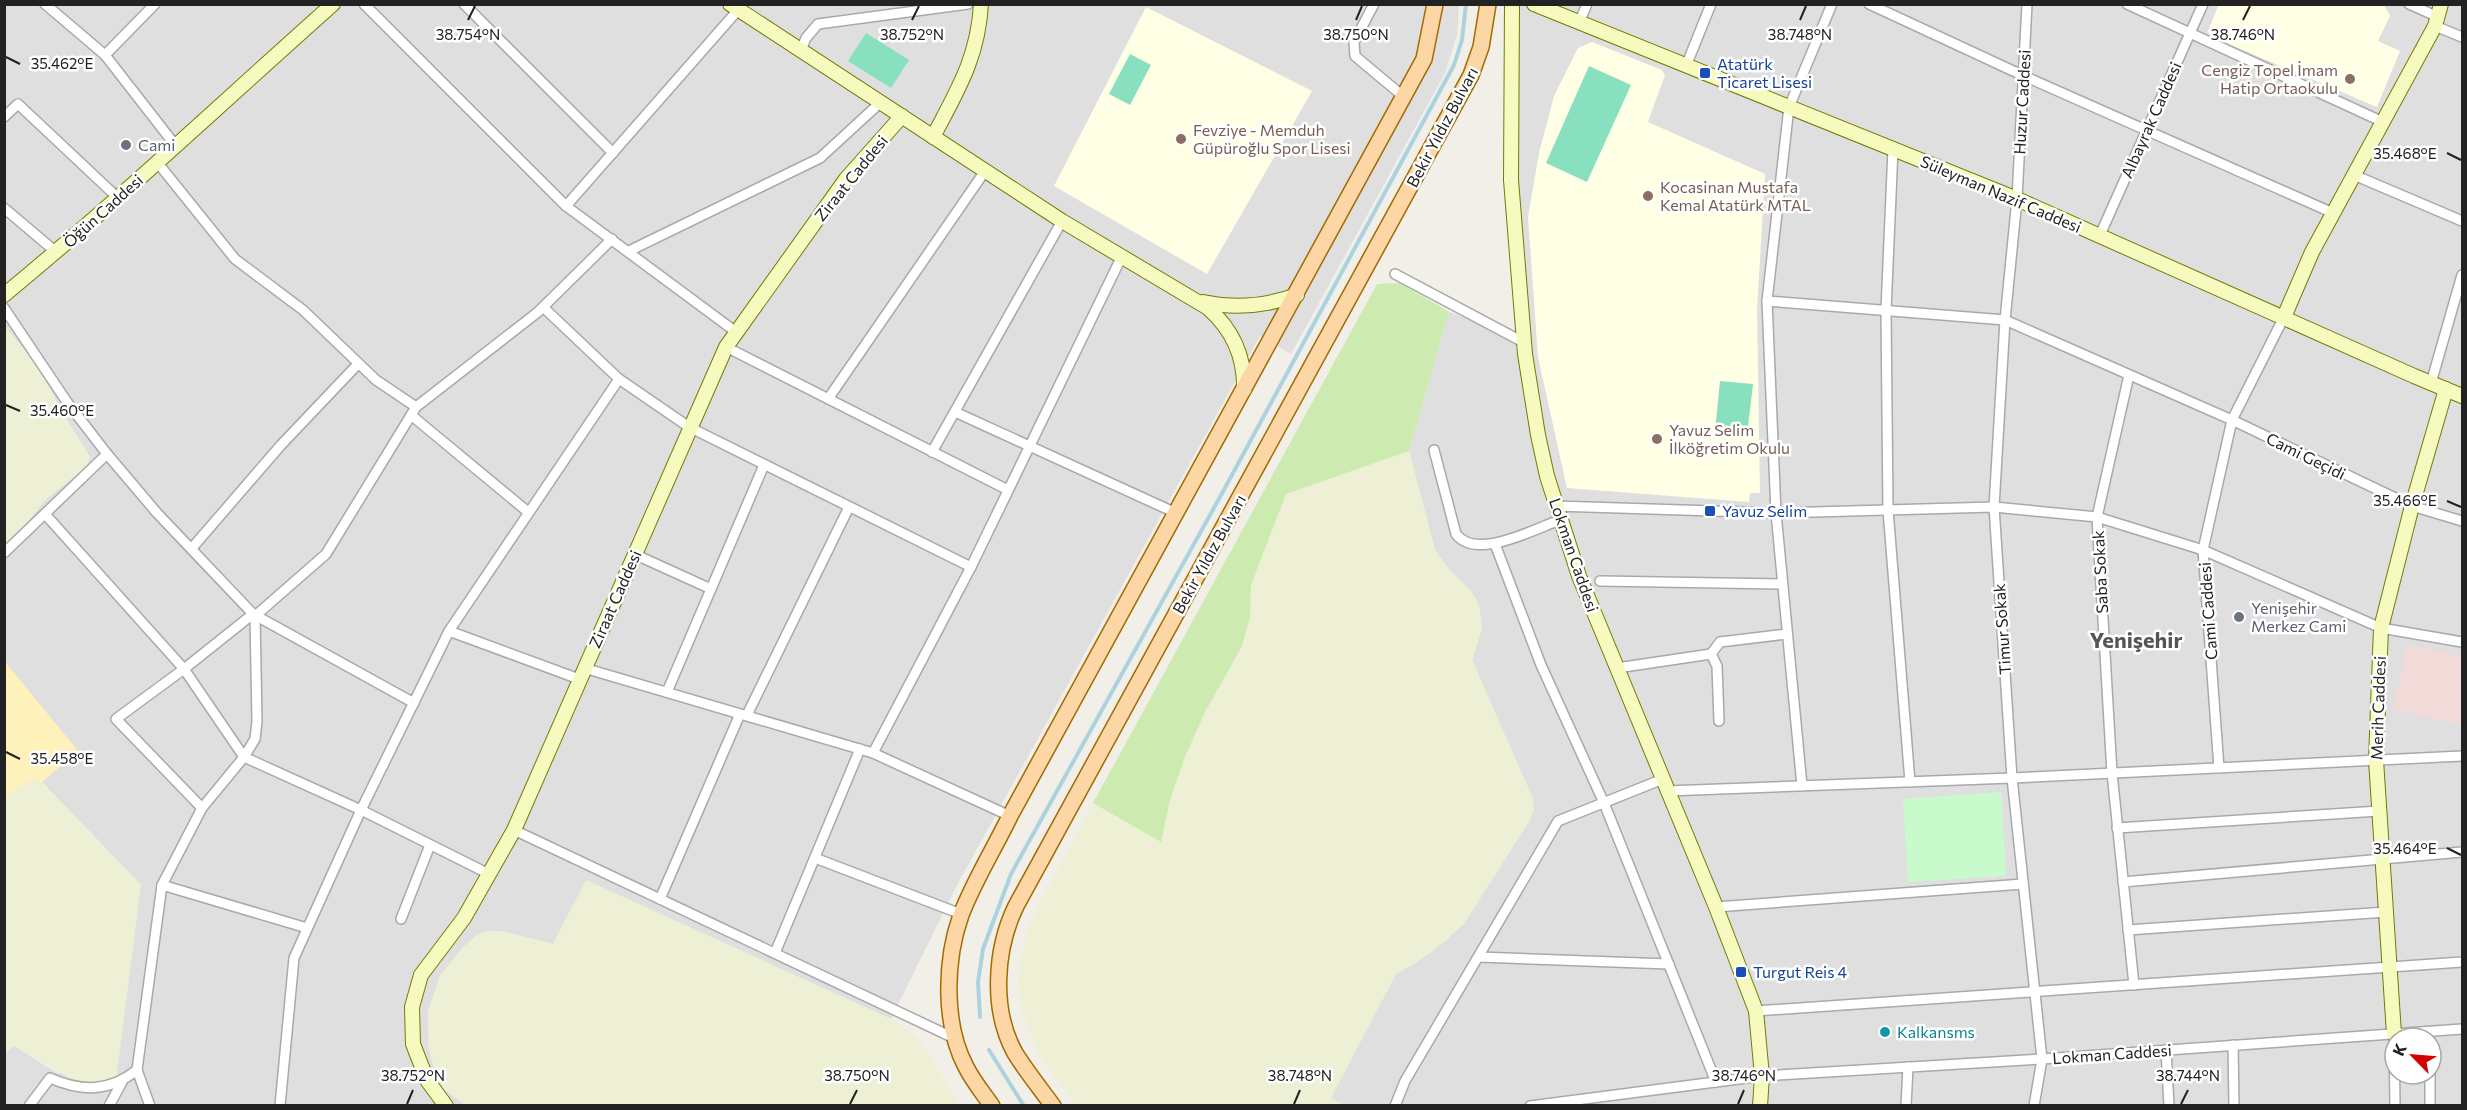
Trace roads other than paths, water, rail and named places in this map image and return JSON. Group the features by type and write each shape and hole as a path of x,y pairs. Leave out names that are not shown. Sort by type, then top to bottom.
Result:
{"main road":[{"path":"992,1106 966,1068 956,1039 952,1015 951,970 961,914 1010,816 1297,295 1424,59 1435,4"},
{"name":"Bekir Yıldız Bulvarı","path":"1053,1106 1015,1052 1005,1022 999,966 1002,944 1010,918 1471,75 1481,47 1488,4"}],"street":[{"path":"45,4 105,55 175,144"},
{"path":"105,55 155,4"},
{"name":"Öğün Caddesi","path":"4,295 118,198 175,144 333,4"},
{"path":"364,4 566,206 736,332"},
{"path":"464,4 613,153"},
{"path":"801,51 806,38 818,24 968,4"},
{"path":"933,137 969,68 978,37 981,4"},
{"path":"1374,4 1354,42 1355,56 1404,97"},
{"name":"Lokman Caddesi","path":"1512,4 1511,180 1525,343 1538,435 1560,520 1579,576 1716,907 1756,1011 1762,1076 1760,1106"},
{"name":"Süleyman Nazif Caddesi","path":"1534,4 2017,199 2463,396"},
{"path":"1579,23 1587,4"},
{"path":"1686,66 1711,4"},
{"path":"1802,786 1776,513 1767,301 1789,107 1832,4"},
{"path":"1869,4 2024,76 2333,213"},
{"name":"Huzur Caddesi","path":"2017,199 2027,4"},
{"path":"2127,4 2383,122"},
{"name":"Albayrak Caddesi","path":"2100,235 2203,4"},
{"path":"2409,4 2438,16 2463,38"},
{"path":"566,206 734,7 1062,221 1198,300 1218,316 1231,334 1241,357 1244,390"},
{"path":"2284,317 2312,252 2438,16"},
{"path":"629,251 820,158 881,102"},
{"path":"4,117 18,104 118,198"},
{"name":"Ziraat Caddesi","path":"446,1106 427,1080 416,1057 411,1031 412,1006 421,975 464,918 514,830 726,347 846,179 903,116"},
{"path":"1893,149 1886,310 1888,510 1910,782"},
{"path":"157,162 235,259 303,310 358,364 528,512"},
{"path":"828,399 985,171"},
{"path":"2354,175 2463,221"},
{"name":"Timur Sokak","path":"2017,199 2005,320 1994,507 2012,778 2042,1059 2034,1106"},
{"path":"4,208 56,252"},
{"path":"932,452 1062,221"},
{"path":"202,808 116,719 254,615 326,554 414,411 543,307 612,238"},
{"path":"873,753 971,567 1122,256"},
{"path":"1395,274 1525,343"},
{"path":"2431,383 2463,275"},
{"path":"1198,300 1222,305 1247,306 1272,303 1297,295"},
{"name":"Cami Geçidi","path":"1767,301 2005,320 2232,420 2412,506 2463,521"},
{"path":"543,307 619,379 689,427 971,567"},
{"path":"4,308 67,402 107,454 157,513 254,615 414,703"},
{"name":"Cami Caddesi","path":"2219,768 2204,550 2232,420 2284,317"},
{"path":"726,347 1008,490"},
{"path":"192,548 281,445 358,364"},
{"name":"Saba Sokak","path":"2129,375 2097,517 2112,773 2134,986"},
{"path":"280,1106 294,958 361,810 449,632 619,379"},
{"name":"Merih Caddesi","path":"2393,1026 2376,760 2381,628 2412,506 2446,389"},
{"path":"955,412 1176,513"},
{"path":"1434,450 1456,534 1461,540 1471,545 1495,544 1560,520"},
{"path":"4,553 107,454"},
{"path":"667,692 764,465"},
{"path":"1556,506 1776,513 1994,507 2097,517 2204,550 2381,628 2463,642"},
{"path":"660,899 743,714 849,507"},
{"path":"45,514 184,669 244,757 361,810 489,874"},
{"path":"1495,544 1541,665 1604,803 1716,1082"},
{"path":"634,554 711,589"},
{"path":"1600,581 1782,584"},
{"path":"150,1106 137,1071 162,885 202,808 252,747 257,730 254,615"},
{"path":"449,632 582,674 667,692 873,753 1010,816"},
{"path":"1617,668 1712,654 1720,642 1787,634"},
{"path":"1712,654 1717,666 1719,721"},
{"path":"775,953 860,749"},
{"path":"1395,1106 1405,1081 1558,821 1604,803 1665,785 1802,786 2463,756"},
{"path":"2117,828 2379,811"},
{"path":"514,830 956,1039"},
{"path":"401,919 430,845"},
{"path":"2123,882 2463,852"},
{"path":"815,858 961,914"},
{"path":"1716,907 2023,884"},
{"path":"162,885 307,928"},
{"path":"2128,930 2386,912"},
{"path":"1479,957 1669,964"},
{"path":"1756,1011 2463,962"},
{"name":"Lokman Caddesi","path":"2443,1033 2463,1029"},
{"name":"Lokman Caddesi","path":"1762,1076 2383,1035"},
{"path":"2233,1046 2234,1106"},
{"path":"2166,1050 2169,1106"},
{"path":"1905,1106 1908,1067"},
{"path":"109,1106 122,1082 137,1071"},
{"path":"1530,1106 1762,1076"},
{"path":"29,1106 50,1078 68,1086 84,1089 122,1082"},
{"path":"2395,1086 2395,1106"},
{"path":"2430,1086 2430,1106"},
{"path":"1630,1094 1630,1106"}],"waterway":[{"path":"980,1017 978,982 983,949 1011,874 1220,497 1454,65 1462,40 1466,4"},
{"path":"989,1050 1024,1106"}],"place":[{"name":"Atatürk Ticaret Lisesi","path":"1705,73"},
{"name":"Cengiz Topel İmam Hatip Ortaokulu","path":"2350,79"},
{"name":"Fevziye - Memduh Güpüroğlu Spor Lisesi","path":"1181,139"},
{"name":"Cami","path":"126,145"},
{"name":"Kocasinan Mustafa Kemal Atatürk MTAL","path":"1648,196"},
{"name":"Yavuz Selim İlköğretim Okulu","path":"1657,439"},
{"name":"Yavuz Selim","path":"1710,511"},
{"name":"Yenişehir Merkez Cami","path":"2239,617"},
{"name":"Turgut Reis 4","path":"1741,972"},
{"name":"Kalkansms","path":"1885,1032"}],"district":[{"name":"Yenişehir","path":"2136,640"}]}
